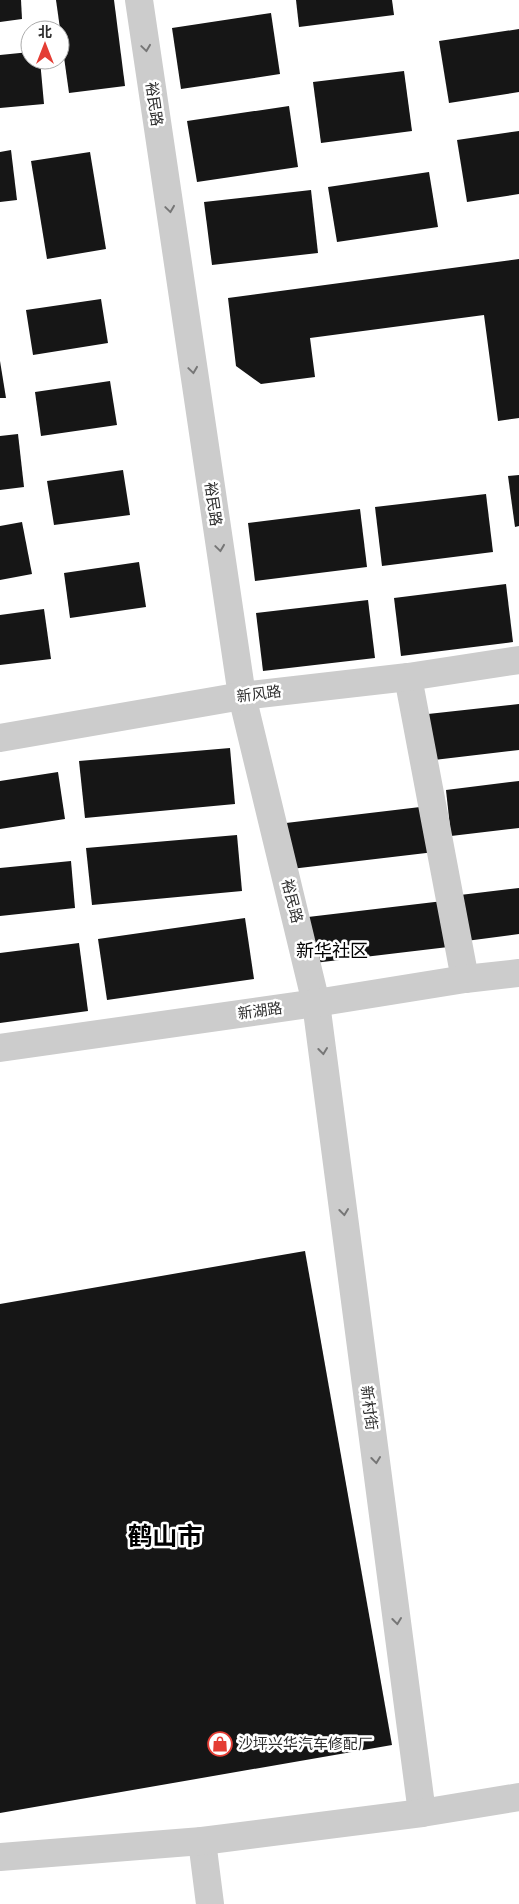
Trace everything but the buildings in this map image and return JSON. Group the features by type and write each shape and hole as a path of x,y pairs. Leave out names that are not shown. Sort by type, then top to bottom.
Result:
{"street":[{"name":"裕民路","path":"139,0 242,696 316,1003"},
{"name":"新风路","path":"0,738 242,696 408,677 519,660"},
{"path":"408,677 465,979"},
{"name":"新湖路","path":"0,1048 316,1003 465,979 519,973"},
{"name":"新村街","path":"316,1003 422,1813"},
{"path":"0,1857 202,1841 422,1813 519,1797"},
{"path":"202,1841 210,1904"}],"place":[{"name":"沙坪兴华汽车修配厂","path":"220,1744"}],"district":[{"name":"新华社区","path":"332,951"},
{"name":"鹤山市","path":"165,1536"}]}
